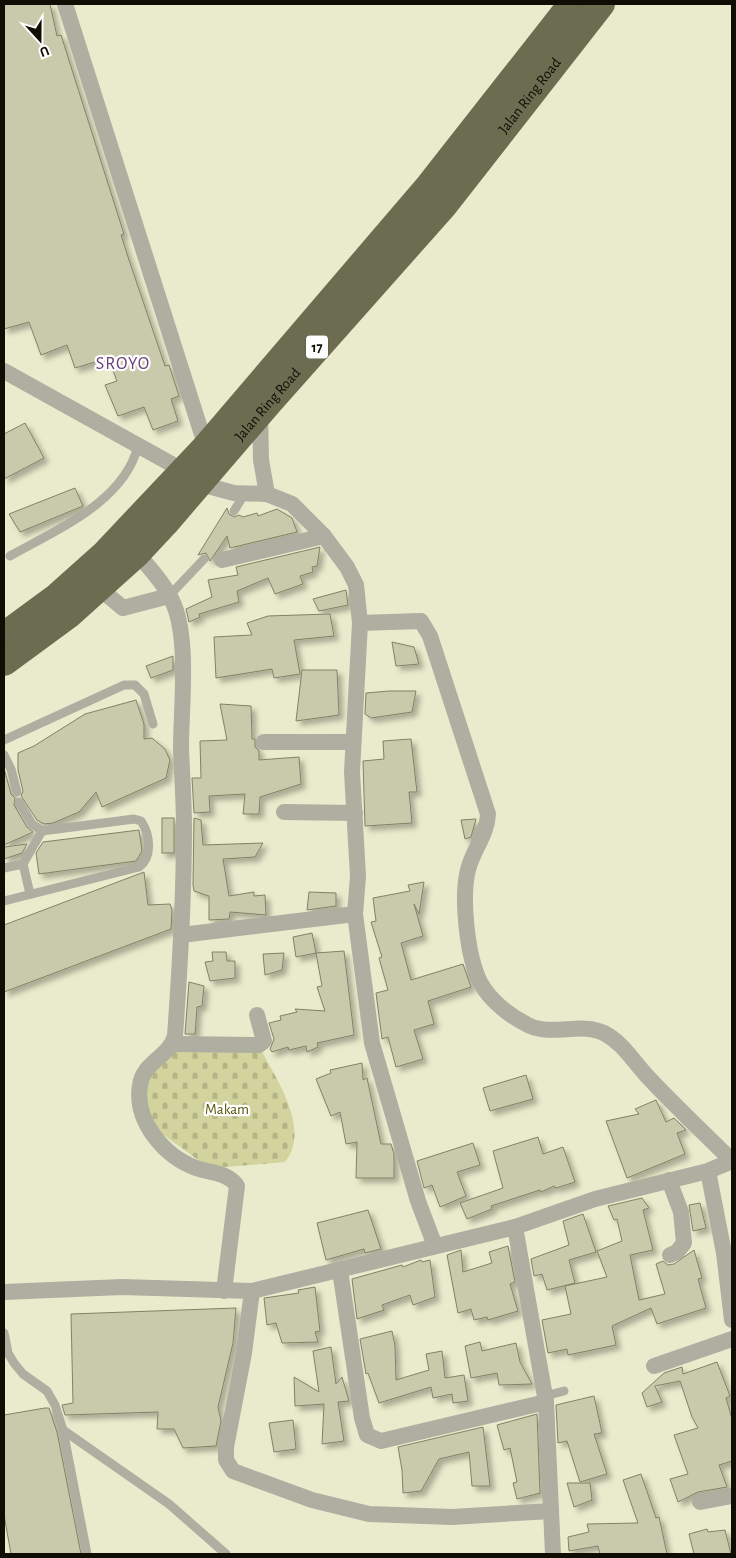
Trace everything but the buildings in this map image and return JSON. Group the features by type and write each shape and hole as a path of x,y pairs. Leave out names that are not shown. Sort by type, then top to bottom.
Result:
{"highway":[{"name":"Jalan Ring Road","path":"4,636 57,597 192,478 260,412 430,185 572,4"},
{"name":"Jalan Ring Road","path":"4,662 34,641 99,588 137,553 192,478 206,447 342,304 444,205 601,4"}],"street":[{"path":"65,4 206,447"},
{"path":"4,371 192,478 234,493 267,494 292,504 324,536 347,567 356,585 360,623 352,772 358,876 355,914 372,1043 418,1201 435,1246"},
{"path":"260,412 261,460 267,494"},
{"path":"222,560 324,536"},
{"path":"137,553 156,575 175,606 183,659 182,748 184,828 181,935 173,1044"},
{"path":"99,588 123,608 169,596"},
{"path":"4,1292 122,1287 252,1291 515,1227 595,1199 708,1171 732,1161 646,1075 625,1049 607,1034 597,1029 532,1027 512,1016 488,993 480,981 472,951 467,923 466,887 469,868 485,834 488,814 426,626 421,621 360,623"},
{"path":"264,742 353,742"},
{"path":"284,812 355,813"},
{"path":"181,935 355,914"},
{"path":"224,1291 237,1186 226,1176 194,1167 169,1152 151,1134 142,1105 140,1086 143,1075 149,1066 173,1044 260,1045 264,1041 264,1037 257,1015"},
{"path":"708,1171 724,1252 732,1320"},
{"path":"669,1180 680,1212 684,1243 677,1252 670,1255"},
{"path":"515,1227 546,1399 553,1554"},
{"path":"340,1270 362,1418 367,1435 380,1441 546,1399"},
{"path":"252,1291 244,1353 226,1447 226,1460 233,1471 312,1500 369,1514 452,1517 551,1511"},
{"path":"654,1366 732,1339"},
{"path":"700,1502 732,1496"}],"lane":[{"path":"10,556 88,512 100,502 134,461 138,446"},
{"path":"234,511 245,492"},
{"path":"169,596 204,559"},
{"path":"4,740 124,685 135,685 144,694 153,724"},
{"path":"4,755 11,769 17,792"},
{"path":"4,901 139,867 147,862 149,854 145,828 141,821 134,819 42,831 32,824 20,802"},
{"path":"30,894 23,864 42,831"},
{"path":"4,868 23,864"},
{"path":"4,1333 8,1353 14,1363 23,1374 47,1391 55,1405 64,1430 87,1554"},
{"path":"546,1399 564,1391"},
{"path":"64,1430 169,1504 226,1554"}],"green space":[{"name":"Makam","path":"175,1050 261,1050 289,1105 293,1120 294,1135 292,1149 285,1162 226,1167 205,1165 158,1131 150,1116 145,1097 151,1070"}],"district":[{"name":"SROYO","path":"123,363"}]}
